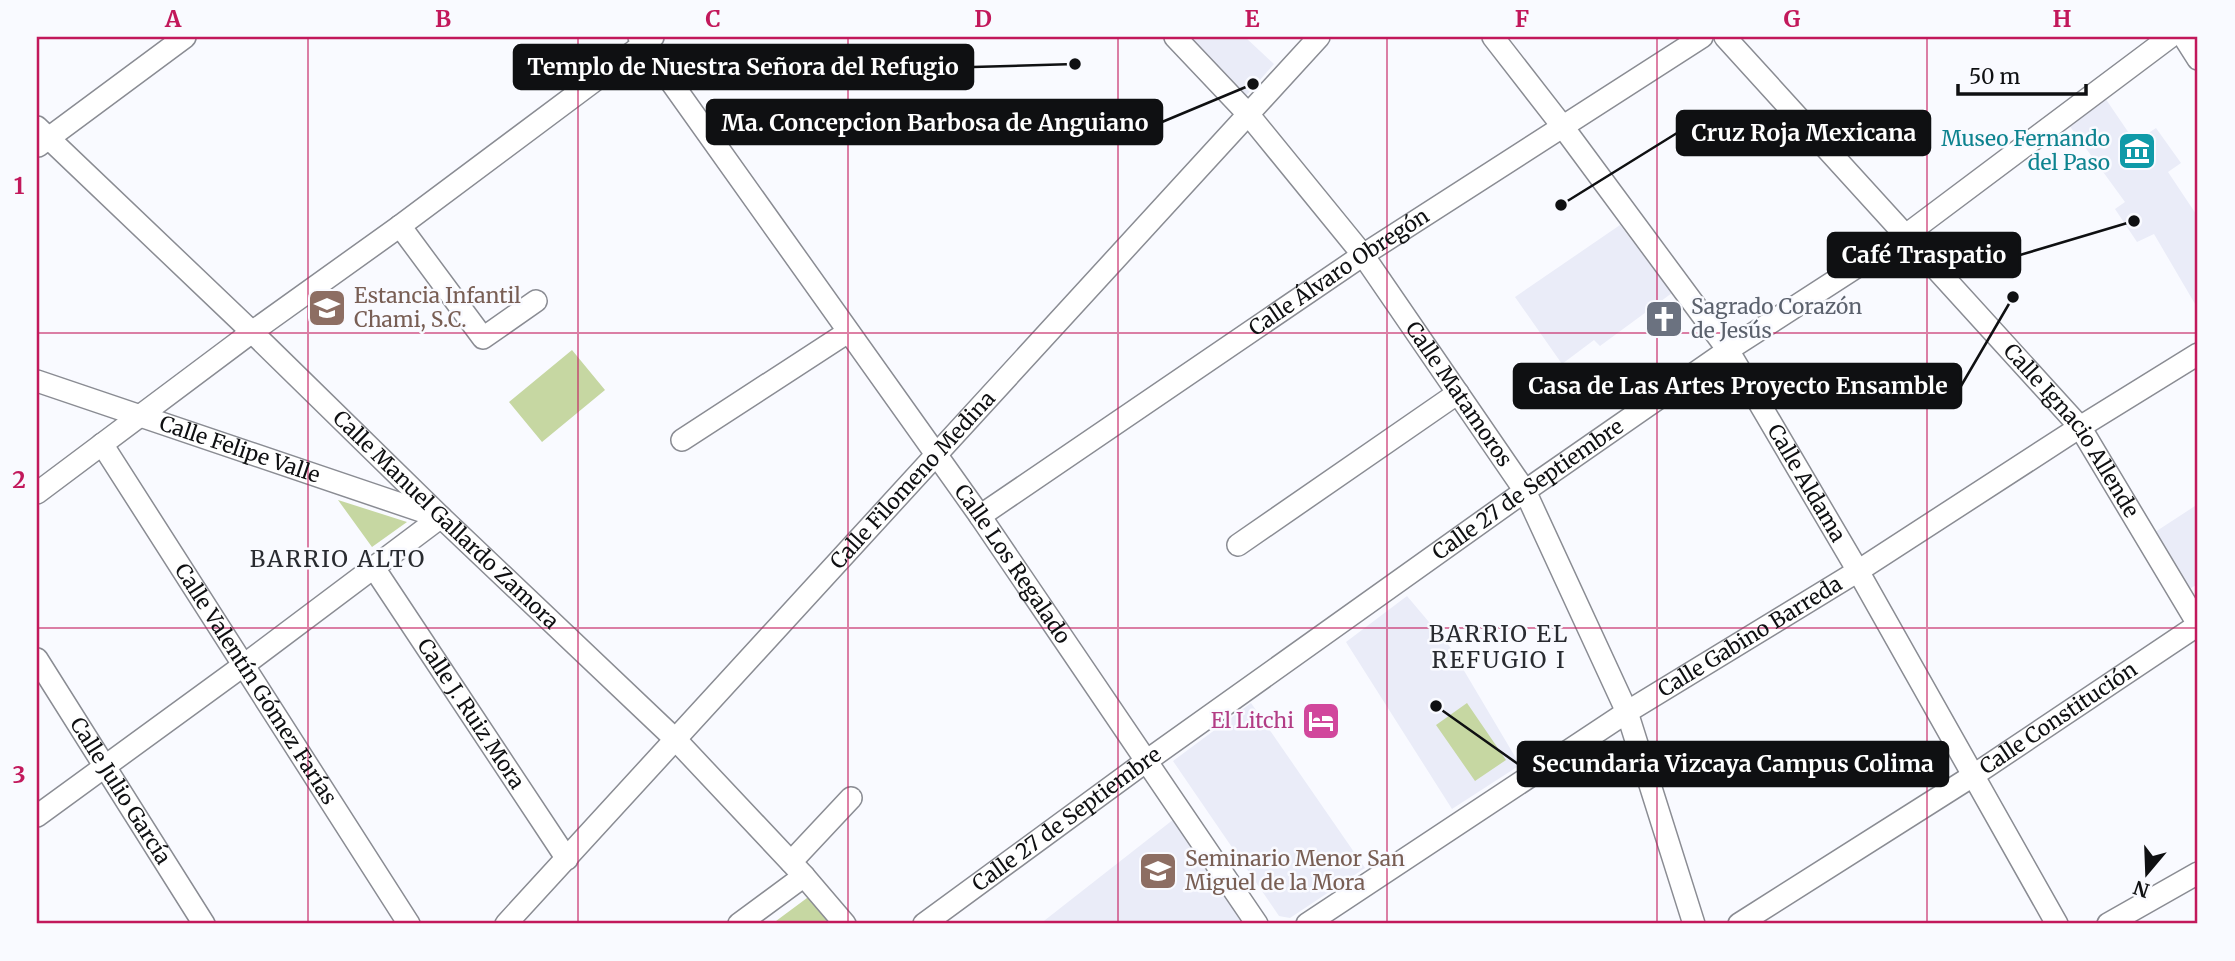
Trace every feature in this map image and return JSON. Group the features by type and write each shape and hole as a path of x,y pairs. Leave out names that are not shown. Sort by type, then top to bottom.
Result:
{"street":[{"path":"41,137 186,37"},
{"name":"Calle Matamoros","path":"1175,37 1248,114 1363,255 1525,491 1627,712 1694,924"},
{"name":"Calle Filomeno Medina","path":"506,924 1319,37"},
{"name":"Calle Aldama","path":"1493,37 1728,350 1858,572 2057,924"},
{"name":"Calle Álvaro Obregón","path":"981,516 1363,255 1702,37"},
{"name":"Calle Ignacio Allende","path":"1725,37 2080,427 2198,625"},
{"name":"Calle 27 de Septiembre","path":"924,924 1145,762 1525,491 1728,350 1906,234 2170,37"},
{"path":"2184,37 2198,58"},
{"path":"37,493 252,332 400,226 645,39"},
{"name":"Calle Los Regalado","path":"645,39 848,332 981,516 1256,924"},
{"name":"Calle Manuel Gallardo Zamora","path":"41,137 252,332 441,517 676,740 798,869 845,924"},
{"path":"400,226 483,338 536,301"},
{"path":"682,440 848,332"},
{"name":"Calle Gabino Barreda","path":"1307,924 1627,712 1858,572 2080,427 2198,354"},
{"name":"Calle Felipe Valle","path":"37,381 441,517"},
{"path":"1238,545 1458,393"},
{"name":"Calle Valentín Gómez Farías","path":"102,444 409,924"},
{"path":"37,816 441,517"},
{"name":"Calle J. Ruiz Mora","path":"374,568 567,859"},
{"name":"Calle Constitución","path":"1739,924 1974,775 2198,625"},
{"name":"Calle Julio García","path":"37,659 204,924"},
{"path":"739,924 798,869 851,798"},
{"path":"2108,924 2198,873"}],"shaded area":[{"path":"1185,37 1245,37 1274,64 1244,98"},
{"path":"2103,95 2135,142 2156,128 2181,163 2168,172 2198,217 2198,309 2154,234 2137,242 2115,209 2125,202 2066,121"},
{"path":"1620,225 1672,293 1600,346 1594,340 1562,364 1515,297"},
{"path":"2198,504 2198,589 2196,585 2185,592 2149,536"},
{"path":"1407,596 1450,647 1520,765 1452,809 1346,642"},
{"path":"1251,703 1365,868 1290,918 1279,916 1173,761"},
{"name":"Seminario Menor San Miguel de la Mora","path":"1174,819 1243,924 1040,924"}],"green space":[{"path":"572,350 605,390 542,442 509,402"},
{"path":"338,500 407,522 372,547"},
{"path":"1467,703 1506,760 1475,781 1436,725"},
{"path":"807,898 817,901 833,924 772,924"}],"place":[{"name":"Templo de Nuestra Señora del Refugio","path":"1075,64"},
{"name":"Ma. Concepcion Barbosa de Anguiano","path":"1253,84"},
{"name":"Museo Fernando del Paso","path":"2137,151"},
{"name":"Cruz Roja Mexicana","path":"1561,205"},
{"name":"Café Traspatio","path":"2134,221"},
{"name":"Casa de Las Artes Proyecto Ensamble","path":"2013,297"},
{"name":"Estancia Infantil Chami, S.C.","path":"327,308"},
{"name":"Sagrado Corazón de Jesús","path":"1664,319"},
{"name":"Secundaria Vizcaya Campus Colima","path":"1436,706"},
{"name":"El Litchi","path":"1321,721"},
{"name":"Seminario Menor San Miguel de la Mora","path":"1158,871"}],"district":[{"name":"BARRIO ALTO","path":"338,559"},
{"name":"BARRIO EL REFUGIO I","path":"1499,647"}]}
